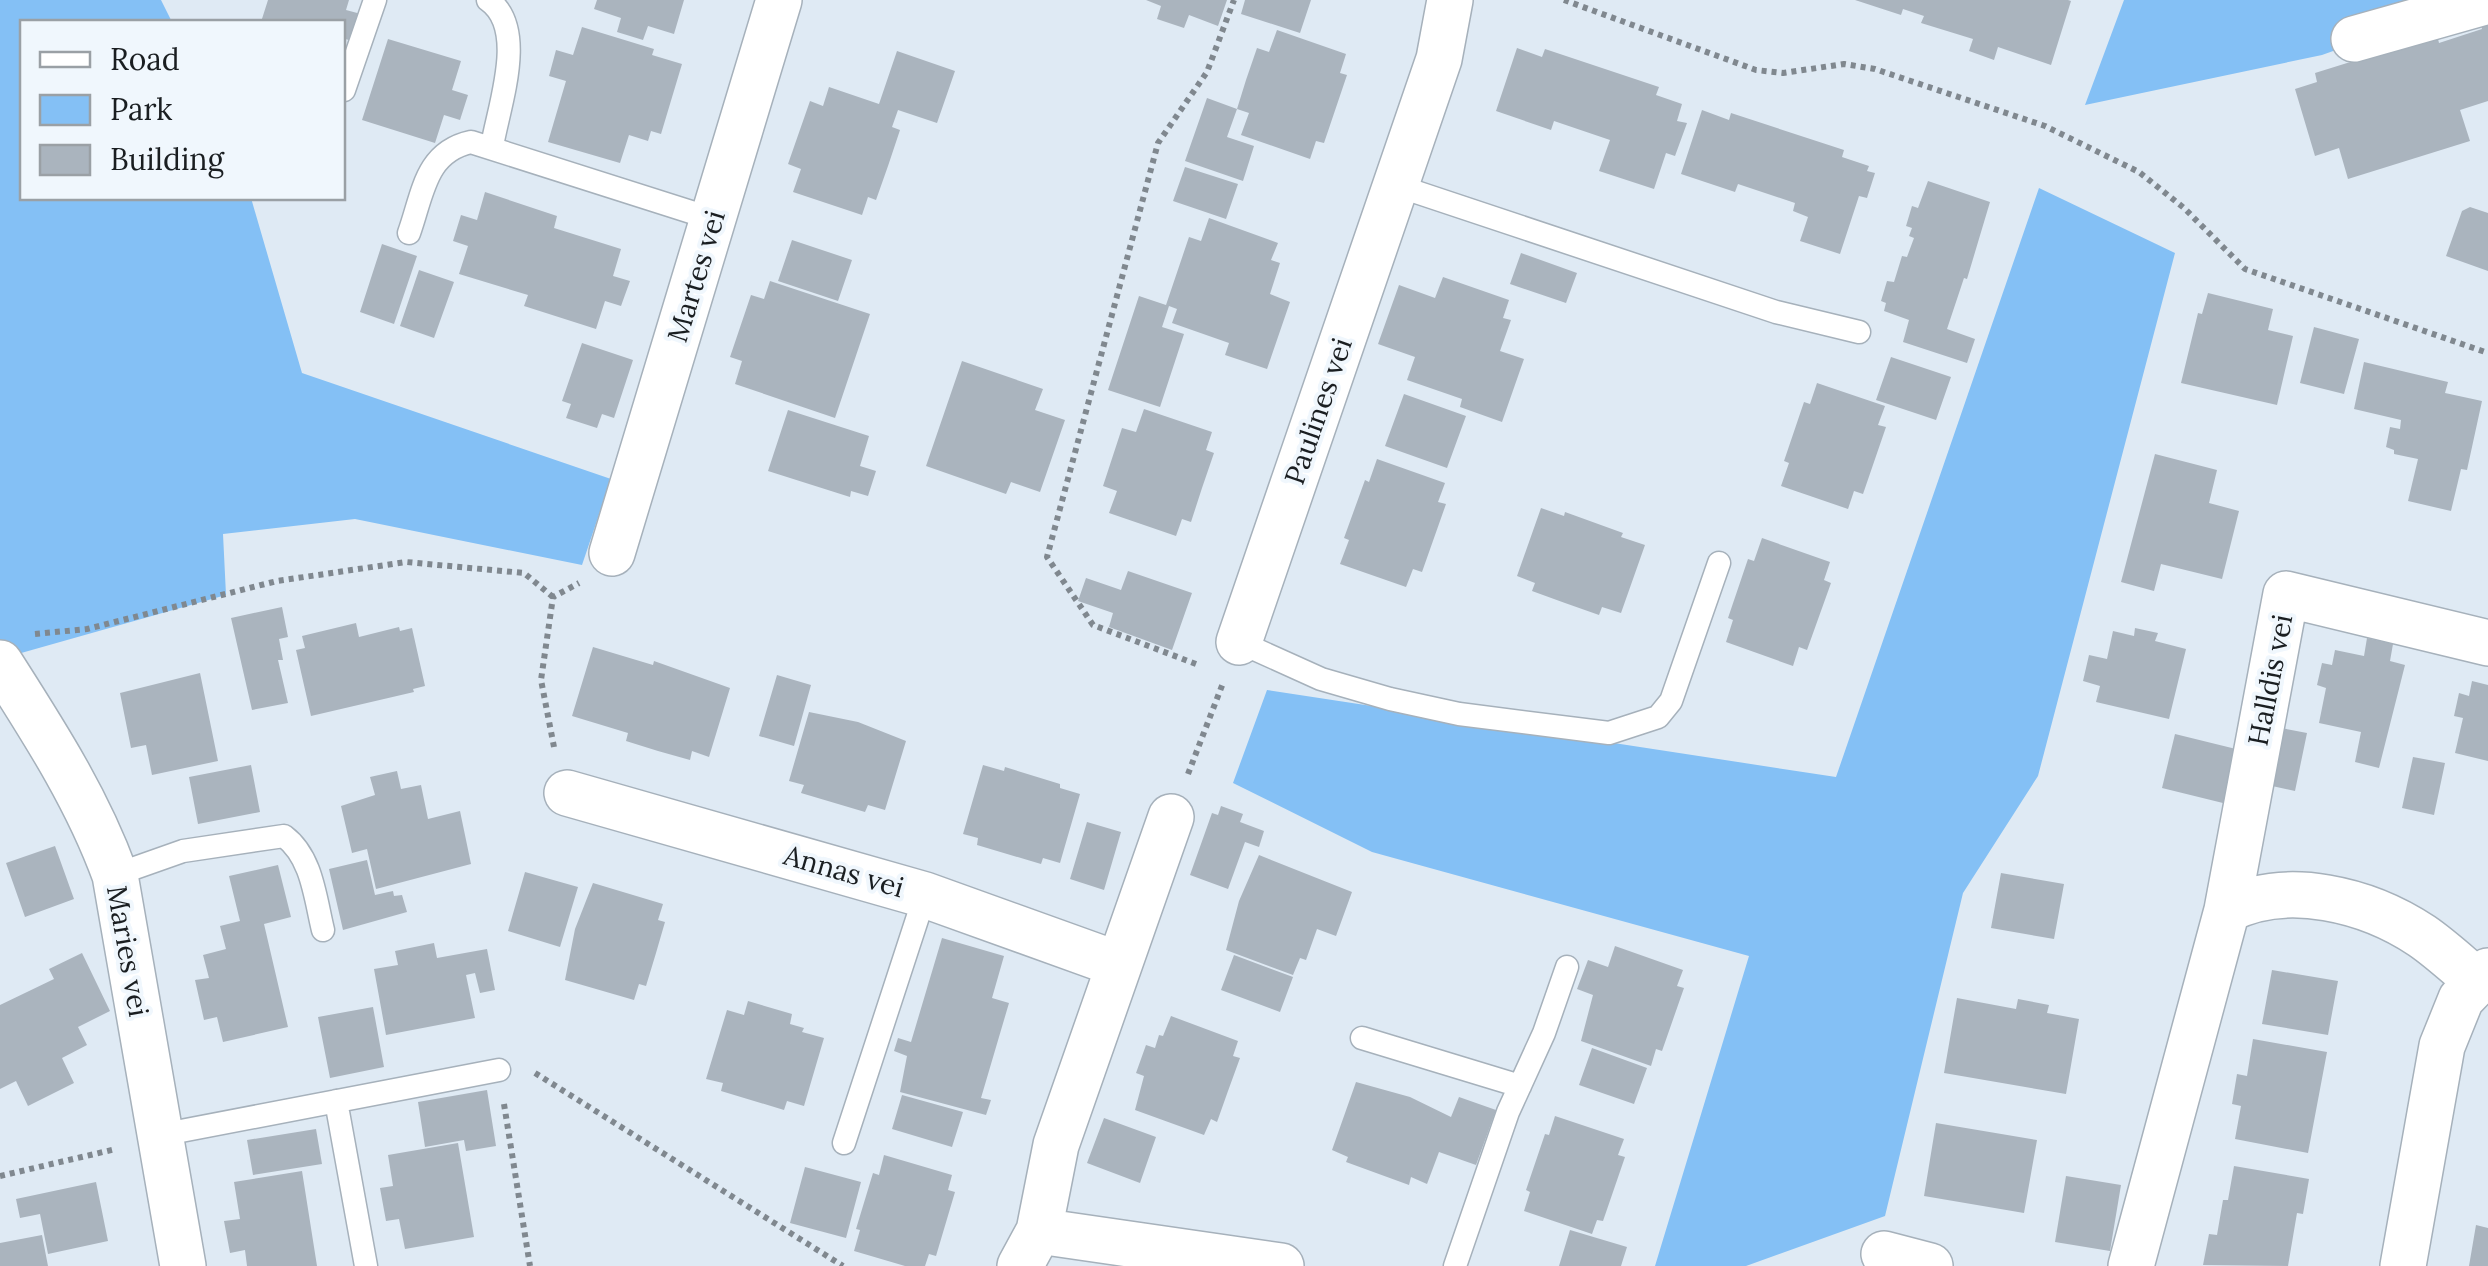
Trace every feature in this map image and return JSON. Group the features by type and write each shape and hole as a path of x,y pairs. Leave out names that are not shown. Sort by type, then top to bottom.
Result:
{"street":[{"name":"Martes vei","path":"612,553 780,0"},
{"name":"Paulines vei","path":"1232,659 1439,59 1450,0"},
{"path":"2354,40 2488,1"},
{"name":"Halldis vei","path":"2131,1266 2227,910 2286,594 2488,642"},
{"name":"Maries vei","path":"11,649 98,829 115,875 183,1266"},
{"name":"Annas vei","path":"567,792 925,894 1117,964"},
{"path":"1171,816 1056,1145 1030,1248 1281,1266"},
{"path":"2227,910 2255,898 2289,895 2347,902 2411,929 2482,976 2456,1006 2442,1046 2403,1266"},
{"path":"1884,1254 1930,1266"}],"lane":[{"path":"345,87 375,0"},
{"path":"488,0 508,21 510,47 492,146"},
{"path":"410,233 433,163 450,146 470,142 713,219"},
{"path":"1395,184 1776,312 1859,332"},
{"path":"1232,659 1459,714 1609,733 1658,717 1671,701 1718,563"},
{"path":"115,875 182,852 284,836 299,847 323,930"},
{"path":"844,1144 925,894"},
{"path":"1455,1266 1567,967"},
{"path":"1362,1038 1520,1086"},
{"path":"160,1135 499,1070"},
{"path":"336,1101 366,1266"}],"path":[{"path":"1171,816 1232,659 1093,625 1047,558 1158,143 1207,72 1234,0"},
{"path":"1564,0 1756,70 1783,73 1844,64 1874,69 2045,126 2139,172 2184,208 2245,269 2488,353"},
{"path":"552,596 594,576 612,553"},
{"path":"11,649 277,581 406,562 524,573 552,596"},
{"path":"552,596 540,680 567,792"},
{"path":"530,1266 499,1070 522,1068 546,1078 842,1266"},
{"path":"0,1176 90,1157 160,1135"}],"green space":[{"path":"0,0 161,0 171,20 20,20 20,200 252,200 302,373 611,479 582,565 355,519 223,534 226,595 0,659"},
{"path":"2124,0 2475,0 2322,55 2085,105"},
{"path":"2039,188 2175,253 2038,776 1963,893 1885,1216 1746,1266 1655,1266 1749,956 1372,852 1233,783 1267,690 1836,777"}],"building":[{"path":"268,0 349,0 346,10 361,14 352,41 345,39 345,20 262,20"},
{"path":"597,0 684,0 674,34 648,26 643,40 617,32 621,18 594,9"},
{"path":"1146,0 1227,0 1218,26 1189,15 1184,28 1157,19 1161,6"},
{"path":"1245,0 1311,0 1300,33 1241,14"},
{"path":"1855,0 2071,1 2051,65 1998,47 1994,60 1969,51 1973,39 1921,23 1924,16 1903,9 1901,15"},
{"path":"2488,19 2488,101 2460,110 2470,141 2348,179 2339,148 2315,156 2295,89 2317,82 2315,73 2437,35 2439,43 2482,29 2480,21"},
{"path":"582,27 654,49 652,55 682,64 661,134 651,131 648,141 629,135 620,163 548,142 566,81 549,76 556,50 573,55"},
{"path":"1277,30 1346,54 1340,73 1347,75 1324,143 1316,141 1310,159 1241,135 1249,113 1237,109 1246,80 1257,48 1269,52"},
{"path":"388,39 461,61 452,90 468,95 460,120 444,115 435,143 362,120"},
{"path":"1517,48 1542,57 1545,49 1659,87 1656,95 1682,104 1677,121 1687,123 1675,156 1666,153 1654,189 1599,171 1610,140 1554,121 1551,130 1496,111"},
{"path":"897,51 955,71 937,123 898,110 892,127 900,130 888,166 876,200 868,197 862,215 793,192 801,169 788,164 810,101 823,106 829,87 879,104"},
{"path":"1207,98 1237,109 1227,137 1254,146 1243,181 1185,161"},
{"path":"1702,110 1729,120 1731,113 1844,150 1842,157 1869,166 1867,171 1875,173 1867,198 1859,196 1840,254 1800,241 1808,217 1793,211 1795,203 1738,184 1735,192 1681,174"},
{"path":"1185,167 1238,184 1226,219 1173,201"},
{"path":"1928,181 1990,202 1947,329 1975,339 1967,363 1903,342 1909,320 1884,311 1886,303 1881,301 1887,281 1894,282 1902,256 1907,257 1914,238 1909,236 1912,228 1906,226 1912,206 1918,208"},
{"path":"485,192 557,216 554,228 621,249 613,276 630,281 621,306 605,301 596,329 524,306 528,295 459,274 468,246 453,241 461,215 477,220"},
{"path":"2470,207 2488,213 2488,271 2446,256 2462,211"},
{"path":"1209,218 1278,243 1271,260 1280,263 1270,294 1290,302 1267,369 1225,355 1229,343 1172,323 1177,309 1169,306 1162,327 1184,334 1160,407 1108,390 1139,296 1166,305 1189,237 1201,241"},
{"path":"792,240 852,260 838,301 778,281"},
{"path":"382,244 417,256 394,324 360,312"},
{"path":"1521,253 1577,273 1566,303 1510,284"},
{"path":"419,270 454,282 434,338 400,326"},
{"path":"1443,277 1509,300 1503,318 1511,320 1500,351 1524,359 1502,422 1460,407 1462,399 1407,380 1415,357 1378,344 1399,285 1435,298"},
{"path":"770,281 870,314 835,418 735,384 742,361 730,357 751,295 764,299"},
{"path":"2208,293 2273,309 2268,330 2293,336 2277,405 2181,383 2198,313 2202,314"},
{"path":"2314,327 2359,339 2344,394 2300,383"},
{"path":"582,343 633,360 614,418 602,414 597,428 566,418 571,404 562,401"},
{"path":"1891,357 1951,377 1936,420 1876,400"},
{"path":"962,361 1043,389 1035,410 1065,420 1040,492 1011,482 1006,494 926,466"},
{"path":"2364,362 2448,382 2445,393 2482,401 2467,470 2461,469 2451,511 2408,501 2418,459 2394,454 2394,450 2386,447 2390,427 2400,429 2401,420 2354,409"},
{"path":"1817,383 1885,406 1878,425 1886,427 1863,494 1854,491 1848,509 1781,486 1789,463 1784,461 1804,402 1810,404"},
{"path":"1404,394 1466,416 1447,468 1385,446"},
{"path":"1144,409 1212,432 1206,450 1214,453 1191,522 1182,519 1176,536 1109,513 1117,491 1103,486 1122,428 1136,432"},
{"path":"788,410 869,436 860,466 876,471 868,496 851,491 850,497 768,471"},
{"path":"2155,454 2217,470 2209,503 2239,511 2222,579 2161,564 2154,591 2121,582"},
{"path":"1377,459 1445,483 1438,502 1446,504 1422,572 1413,569 1406,587 1340,564 1349,540 1344,538"},
{"path":"1541,508 1564,516 1565,512 1645,545 1621,613 1602,607 1599,615 1565,603 1532,591 1535,583 1517,576"},
{"path":"1762,538 1830,562 1824,580 1831,583 1807,650 1799,647 1793,666 1726,642 1733,620 1728,618 1748,559 1754,561"},
{"path":"1128,571 1192,593 1172,650 1109,627 1113,613 1078,601 1086,578 1121,590"},
{"path":"282,607 288,637 279,639 283,660 278,660 288,703 252,710 231,618"},
{"path":"356,623 359,637 399,627 400,631 412,628 425,686 413,689 414,692 311,716 296,650 305,648 302,636"},
{"path":"2135,628 2158,633 2155,641 2186,649 2169,719 2096,702 2100,686 2083,681 2089,655 2107,659 2113,631 2134,636"},
{"path":"2367,638 2393,644 2390,661 2405,665 2379,768 2355,762 2361,732 2319,723 2326,688 2317,685 2322,663 2332,665 2335,650 2364,656"},
{"path":"593,647 653,665 654,661 730,688 709,757 692,751 690,760 658,751 626,741 628,733 572,716"},
{"path":"200,673 218,761 152,775 146,745 131,748 120,693"},
{"path":"777,675 811,685 794,746 759,736"},
{"path":"2472,681 2488,685 2488,761 2455,753 2463,718 2454,716 2459,693 2469,696"},
{"path":"809,712 858,722 906,741 885,810 868,805 865,812 801,793 804,785 789,781"},
{"path":"2276,727 2307,733 2295,791 2263,784"},
{"path":"2175,734 2240,750 2227,804 2162,788"},
{"path":"2413,757 2445,763 2434,815 2402,808"},
{"path":"251,765 260,812 198,824 189,777"},
{"path":"983,765 1004,771 1005,767 1080,794 1060,863 1043,858 1041,864 977,845 978,838 963,834"},
{"path":"397,771 401,789 421,785 428,819 460,811 471,864 376,889 367,849 352,853 341,806 375,795 370,777"},
{"path":"1221,806 1243,814 1240,822 1264,831 1259,847 1245,842 1228,889 1190,875 1212,813 1218,815"},
{"path":"1087,822 1121,832 1104,890 1070,879"},
{"path":"55,846 74,899 25,917 6,863"},
{"path":"1259,855 1352,892 1336,936 1317,929 1306,960 1300,958 1293,975 1226,950 1239,901"},
{"path":"367,860 375,895 393,891 394,896 402,895 407,912 343,930 329,869"},
{"path":"278,865 291,917 264,924 288,1027 223,1042 217,1017 204,1020 195,980 209,978 203,955 226,949 220,926 240,921 229,876"},
{"path":"525,872 578,887 560,947 508,931"},
{"path":"2001,873 2064,884 2054,939 1991,928"},
{"path":"593,883 663,904 658,920 665,922 656,953 646,986 639,984 634,1000 565,980 575,929"},
{"path":"942,938 1004,956 992,998 1009,1003 981,1098 991,1100 986,1115 900,1092 907,1056 894,1051 898,1038 911,1042"},
{"path":"434,943 437,958 487,949 495,990 480,993 475,973 466,975 475,1018 386,1035 374,969 398,965 395,951"},
{"path":"1615,946 1683,970 1677,986 1684,988 1662,1051 1656,1049 1651,1066 1581,1041 1593,995 1577,989 1588,960 1608,967"},
{"path":"82,953 110,1011 78,1027 87,1045 62,1058 74,1083 28,1106 16,1081 0,1089 0,1005 54,979 49,969"},
{"path":"1234,955 1293,977 1280,1012 1221,990"},
{"path":"2272,970 2338,981 2328,1035 2262,1024"},
{"path":"1957,998 2016,1009 2018,999 2049,1005 2047,1013 2079,1019 2066,1094 1944,1073"},
{"path":"748,1001 792,1014 790,1024 824,1038 804,1106 787,1101 784,1110 721,1091 723,1083 706,1079 727,1010 744,1015"},
{"path":"373,1007 384,1067 330,1078 318,1017"},
{"path":"1171,1016 1238,1041 1233,1056 1240,1058 1217,1122 1211,1119 1204,1135 1135,1110 1144,1076 1136,1073 1146,1045 1155,1048"},
{"path":"2253,1039 2327,1052 2308,1153 2235,1139 2241,1106 2232,1104 2237,1074 2247,1076"},
{"path":"1592,1048 1647,1068 1634,1104 1579,1085"},
{"path":"1356,1082 1410,1097 1451,1117 1459,1097 1496,1110 1476,1165 1439,1152 1427,1184 1411,1177 1409,1185 1346,1162 1348,1157 1332,1150"},
{"path":"487,1090 496,1146 466,1151 464,1140 425,1147 418,1102"},
{"path":"902,1095 963,1112 952,1147 892,1129"},
{"path":"1555,1116 1624,1139 1618,1155 1625,1157 1603,1221 1597,1220 1592,1234 1524,1211 1530,1192 1526,1190"},
{"path":"1104,1118 1156,1137 1140,1183 1087,1163"},
{"path":"1936,1123 2037,1140 2024,1213 1924,1196"},
{"path":"316,1129 322,1164 253,1175 247,1140"},
{"path":"458,1143 474,1237 405,1249 399,1219 386,1221 380,1188 393,1186 388,1155"},
{"path":"884,1155 952,1175 948,1190 955,1192 936,1256 929,1254 925,1266 905,1266 854,1251 860,1230 856,1229 873,1173 879,1175"},
{"path":"2234,1166 2309,1179 2303,1214 2297,1213 2288,1266 2203,1265 2209,1234 2217,1235 2223,1200 2228,1200"},
{"path":"805,1167 861,1182 846,1238 790,1223"},
{"path":"302,1171 317,1266 247,1266 245,1250 230,1253 224,1221 240,1219 234,1182"},
{"path":"2066,1176 2121,1185 2110,1251 2055,1242"},
{"path":"96,1182 108,1241 48,1254 40,1214 20,1218 16,1199"},
{"path":"2476,1225 2488,1228 2488,1266 2469,1266"},
{"path":"1570,1230 1627,1247 1621,1266 1559,1266"},
{"path":"42,1235 48,1266 0,1266 0,1243"}]}
